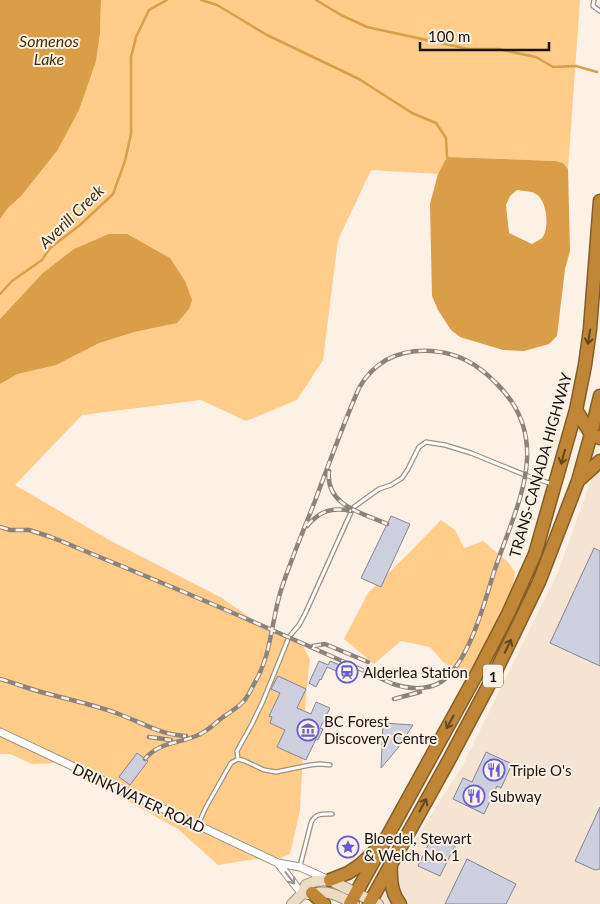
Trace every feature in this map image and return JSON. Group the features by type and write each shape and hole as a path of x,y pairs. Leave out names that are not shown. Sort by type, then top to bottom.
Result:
{"highway":[{"name":"TRANS-CANADA HIGHWAY","path":"353,901 479,670 508,614 535,554 576,410 590,329 600,201"},
{"name":"1","path":"372,903 391,863 449,760 496,670 539,582 596,436 600,396"},
{"path":"576,410 596,436"},
{"path":"578,481 600,461"},
{"path":"330,880 348,873 360,865 382,845"},
{"path":"391,863 390,880 393,893 400,904"},
{"path":"307,894 324,904"}],"street":[{"name":"DRINKWATER ROAD","path":"0,732 278,863 300,867 330,880"},
{"name":"DRINKWATER ROAD","path":"278,863 307,894"},
{"path":"307,894 306,885 316,881 330,880 353,901"},
{"path":"292,904 307,894 320,892 328,892 353,901 372,903"}],"lane":[{"path":"594,0 593,6 600,12"},
{"path":"238,760 237,751 263,701 289,637 299,626 305,614 354,506 379,489 391,485 402,478 419,447 426,442 445,445 555,485"},
{"path":"198,825 230,762 245,761 264,770 276,772 310,765 330,765"},
{"path":"300,867 313,818 317,814 332,814"}],"shaded area":[{"path":"101,0 580,0 568,169 563,163 555,161 447,157 438,174 371,170 338,240 323,360 297,400 246,421 201,400 82,415 15,485 111,541 222,598 256,622 301,642 310,659 306,694 300,810 290,854 270,862 263,858 218,865 178,829 59,763 32,764 10,754 0,754 0,219 57,151 96,61 100,33"},
{"path":"600,472 600,904 375,904 464,763 558,572 593,475"},
{"path":"441,520 455,530 464,548 483,541 508,562 515,572 512,593 476,677 467,677 443,662 430,647 401,641 374,664 344,639 368,593"}],"water":[{"name":"Somenos Lake","path":"0,0 101,0 100,33 96,61 79,110 57,151 0,219"},
{"path":"447,157 555,161 563,163 568,169 570,251 565,269 557,336 549,344 524,351 503,350 460,337 451,330 438,310 432,296 430,204 438,174","holes":["517,190 536,194 540,197 545,208 547,222 544,234 541,239 532,244 509,233 506,205 510,196"]},
{"path":"109,234 127,234 170,258 185,281 192,300 189,309 177,323 134,332 99,343 56,365 17,374 0,384 0,319 43,273 74,249"}],"building":[{"path":"391,516 410,524 381,587 361,578"},
{"path":"594,548 600,551 600,666 550,643"},
{"path":"319,661 328,665 330,661 357,672 354,679 350,677 349,680 340,676 341,673 327,667 316,687 309,683"},
{"path":"278,676 306,689 297,708 311,714 316,702 330,708 320,728 323,729 318,740 316,739 306,760 277,747 285,730 270,723 272,717 269,716 280,693 271,689"},
{"path":"383,723 413,725 398,748 381,768"},
{"path":"486,752 512,764 501,788 497,786 484,814 453,799 463,778 472,782"},
{"path":"137,753 148,761 130,785 119,777"},
{"path":"600,807 600,869 595,870 575,861"},
{"path":"433,835 455,846 440,876 418,866"},
{"path":"467,859 516,884 506,904 445,904"}],"waterway":[{"name":"Averill Creek","path":"0,294 12,281 42,260 50,248 80,225 113,194 125,161 131,134 131,57 136,37 149,10 167,0"},
{"name":"Averill Creek","path":"201,0 217,5 267,35 359,79 412,113 436,123 446,138 447,157"},
{"name":"Averill Creek","path":"316,0 341,15 367,27 468,49 498,49 536,57 553,67 576,66 597,72"}],"railway":[{"path":"0,527 10,530 29,530 51,537 226,610 268,628 289,637 393,684 411,688 429,687 441,682 451,673 467,648 480,617 519,500 525,476 527,452 524,428 514,405 495,382 481,370 466,360 450,354 432,351 399,354 389,358 373,370 359,388 293,557 281,590 273,626 270,638 264,661 248,695 244,701 204,732 189,739 162,746 150,753 145,759"},
{"path":"329,471 329,483 339,500 357,512 387,524"},
{"path":"307,526 326,511 351,511"},
{"path":"313,646 325,644 368,662"},
{"path":"0,679 107,710 167,733 186,736"},
{"path":"394,699 420,692"},
{"path":"149,737 171,740"}],"place":[{"name":"Alderlea Station","path":"347,672"},
{"name":"BC Forest Discovery Centre","path":"308,730"},
{"name":"Triple O's","path":"494,770"},
{"name":"Subway","path":"474,796"},
{"name":"Bloedel, Stewart & Welch No. 1","path":"348,847"}]}
